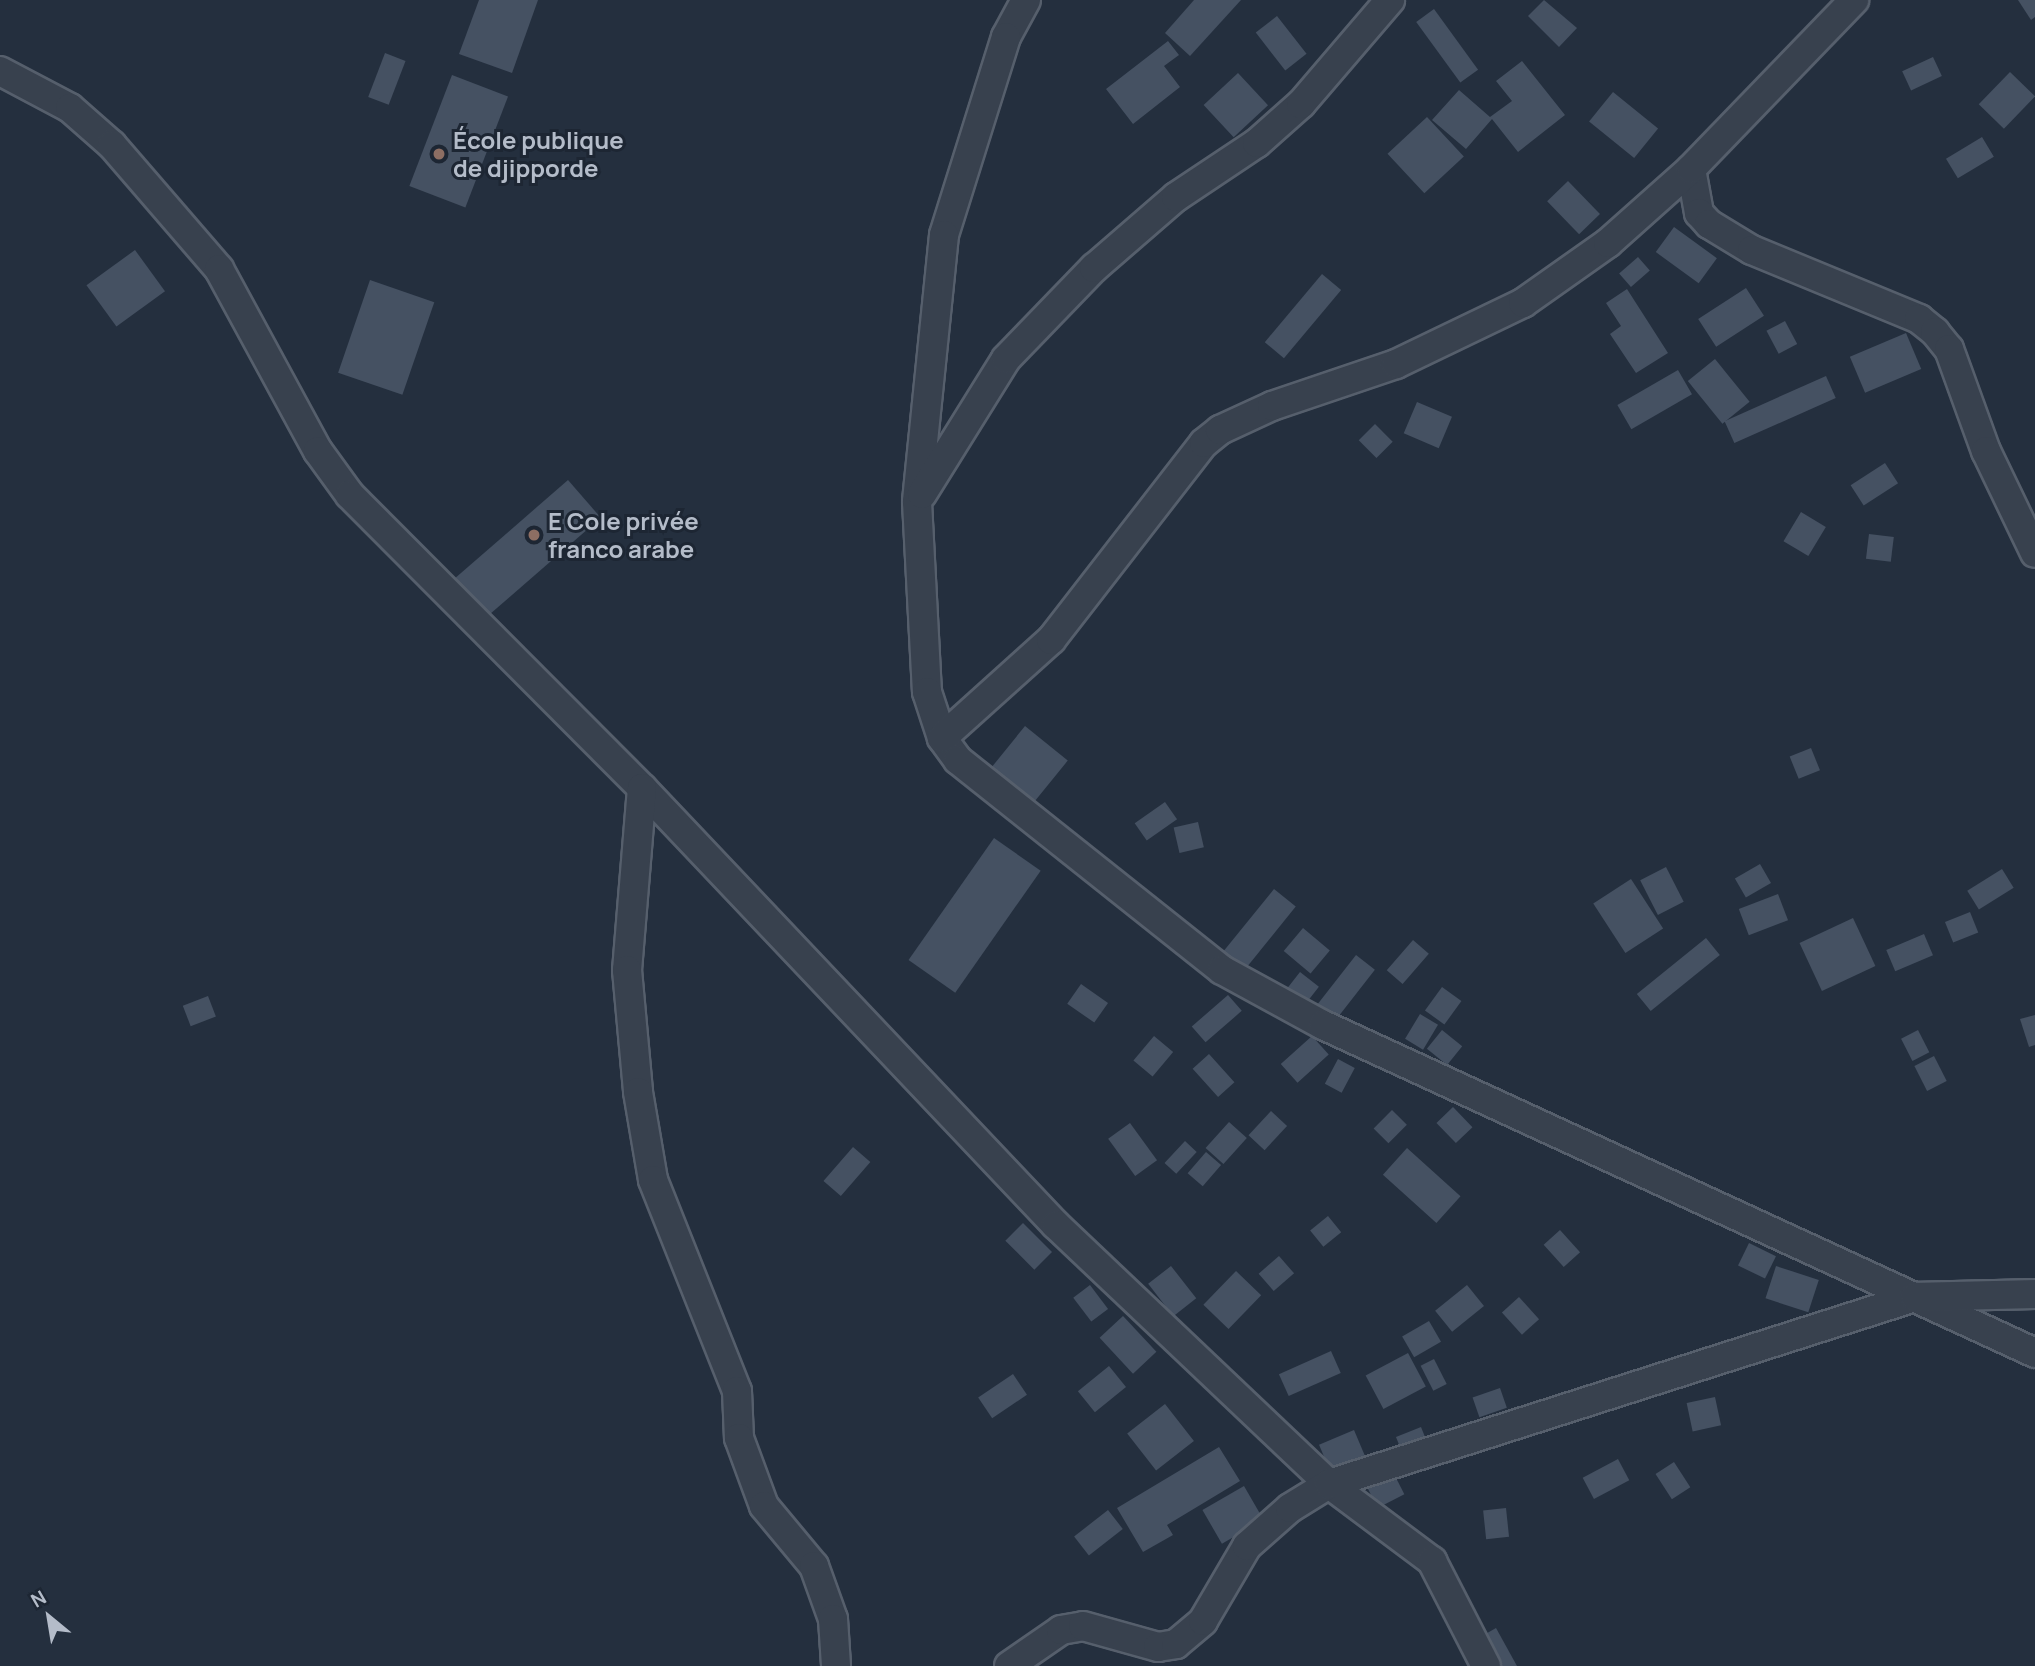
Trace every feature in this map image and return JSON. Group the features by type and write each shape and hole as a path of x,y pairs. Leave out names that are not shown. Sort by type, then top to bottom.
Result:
{"street":[{"path":"1026,0 1006,37 944,235 917,502 927,692 942,738 958,760 1000,797 1223,970 1323,1025 2035,1353"},
{"path":"917,502 1006,359 1094,268 1176,197 1258,143 1301,104 1390,0"},
{"path":"942,738 1051,640 1204,443 1220,430 1272,406 1396,364 1523,303 1608,243 1691,169 1854,0"},
{"path":"0,71 70,108 112,145 219,269 318,451 350,495 642,788 1056,1225 1329,1484 1432,1561 1486,1666"},
{"path":"1691,169 1699,213 1709,224 1752,250 1919,319 1935,332 1949,349 1986,451 2033,546"},
{"path":"642,788 627,970 638,1092 653,1180 737,1391 739,1437 764,1506 814,1566 833,1619 836,1666"},
{"path":"1009,1666 1061,1630 1083,1626 1157,1647 1176,1644 1203,1620 1247,1546 1290,1508 1329,1484 1915,1297 2035,1294"}],"building":[{"path":"479,0 538,0 512,73 459,54"},
{"path":"1194,0 1241,0 1190,56 1165,33"},
{"path":"1544,0 1577,28 1559,47 1528,16"},
{"path":"2018,0 2035,0 2035,17 2031,20"},
{"path":"1434,9 1478,70 1460,83 1416,22"},
{"path":"1277,16 1307,54 1285,70 1256,33"},
{"path":"1168,41 1179,55 1164,66 1180,87 1133,124 1106,89"},
{"path":"385,53 406,61 389,105 368,97"},
{"path":"1933,57 1942,76 1911,90 1902,71"},
{"path":"1522,61 1565,115 1518,152 1492,119 1466,149 1432,120 1459,90 1490,117 1512,101 1496,81"},
{"path":"2010,72 2035,96 2004,129 1979,104"},
{"path":"1238,73 1268,105 1234,137 1204,105"},
{"path":"452,75 508,97 465,208 409,186"},
{"path":"1613,92 1658,129 1634,158 1589,122"},
{"path":"1427,117 1464,156 1424,193 1388,154"},
{"path":"1982,137 1994,157 1958,178 1946,159"},
{"path":"1568,181 1600,214 1579,234 1547,201"},
{"path":"1674,227 1717,258 1699,283 1656,252"},
{"path":"135,250 165,291 116,327 86,285"},
{"path":"1638,257 1650,271 1631,287 1619,273"},
{"path":"1322,274 1341,290 1284,358 1265,342"},
{"path":"370,280 434,302 402,395 338,373"},
{"path":"1746,288 1764,316 1716,347 1698,319"},
{"path":"1627,289 1668,353 1636,373 1610,334 1621,326 1606,303"},
{"path":"1785,321 1797,344 1779,354 1766,331"},
{"path":"1906,333 1921,369 1865,393 1850,357"},
{"path":"1715,359 1750,402 1722,424 1688,381"},
{"path":"1678,370 1692,394 1631,429 1617,405"},
{"path":"1826,376 1836,398 1734,443 1725,421"},
{"path":"1417,402 1452,417 1439,448 1404,433"},
{"path":"1375,424 1393,442 1376,458 1359,440"},
{"path":"1885,463 1898,483 1864,505 1851,485"},
{"path":"568,480 601,518 485,619 452,581"},
{"path":"1801,512 1826,527 1808,556 1783,541"},
{"path":"1869,534 1894,537 1891,562 1866,559"},
{"path":"1025,726 1068,761 1027,810 985,776"},
{"path":"1811,748 1820,770 1799,779 1790,757"},
{"path":"1165,802 1177,819 1147,840 1135,823"},
{"path":"1198,822 1204,847 1179,853 1174,828"},
{"path":"994,838 1041,871 955,993 909,960"},
{"path":"1760,864 1771,883 1746,898 1735,878"},
{"path":"1666,867 1684,902 1658,915 1640,880"},
{"path":"2002,869 2014,888 1979,909 1967,891"},
{"path":"1631,879 1663,928 1625,953 1593,904"},
{"path":"1274,889 1296,907 1241,974 1219,957"},
{"path":"1778,894 1788,920 1749,935 1739,909"},
{"path":"1970,912 1978,932 1953,943 1945,922"},
{"path":"1853,918 1875,966 1822,991 1800,943"},
{"path":"1303,928 1330,950 1311,973 1284,951"},
{"path":"1924,934 1933,955 1895,971 1886,950"},
{"path":"1706,938 1720,955 1651,1011 1637,994"},
{"path":"1413,940 1429,954 1403,984 1387,970"},
{"path":"1356,955 1375,970 1335,1021 1316,1006"},
{"path":"1300,972 1319,987 1302,1008 1283,993"},
{"path":"1081,984 1108,1003 1094,1023 1067,1004"},
{"path":"1442,987 1461,1001 1444,1025 1425,1010"},
{"path":"1228,995 1242,1011 1206,1042 1192,1026"},
{"path":"208,996 216,1017 191,1026 183,1006"},
{"path":"1420,1014 1438,1025 1423,1050 1405,1039"},
{"path":"2035,1015 2035,1045 2029,1047 2020,1019"},
{"path":"1442,1030 1462,1046 1447,1065 1427,1049"},
{"path":"1918,1030 1929,1052 1912,1061 1901,1039"},
{"path":"1154,1036 1173,1052 1153,1077 1133,1061"},
{"path":"1312,1036 1329,1055 1298,1083 1281,1064"},
{"path":"1209,1054 1234,1082 1218,1097 1193,1069"},
{"path":"1934,1056 1947,1081 1927,1091 1914,1066"},
{"path":"1338,1059 1355,1068 1342,1093 1325,1084"},
{"path":"1453,1107 1472,1127 1456,1143 1436,1123"},
{"path":"1392,1110 1407,1125 1388,1143 1374,1128"},
{"path":"1271,1111 1287,1126 1265,1150 1248,1135"},
{"path":"1229,1122 1247,1138 1223,1164 1206,1148"},
{"path":"1130,1123 1157,1160 1135,1176 1108,1139"},
{"path":"1185,1141 1197,1152 1176,1174 1165,1163"},
{"path":"853,1147 870,1162 841,1196 823,1181"},
{"path":"1407,1148 1461,1196 1436,1223 1383,1175"},
{"path":"1206,1152 1221,1165 1203,1186 1188,1173"},
{"path":"1328,1216 1341,1232 1323,1247 1310,1230"},
{"path":"1023,1223 1052,1252 1034,1270 1005,1241"},
{"path":"1560,1230 1580,1252 1564,1267 1544,1245"},
{"path":"1749,1243 1776,1256 1765,1279 1738,1265"},
{"path":"1279,1256 1294,1273 1274,1291 1259,1274"},
{"path":"1171,1266 1196,1298 1173,1316 1148,1284"},
{"path":"1776,1266 1819,1280 1808,1312 1765,1298"},
{"path":"1236,1271 1261,1295 1229,1329 1203,1305"},
{"path":"1090,1285 1108,1309 1091,1322 1073,1298"},
{"path":"1467,1285 1484,1306 1452,1332 1435,1311"},
{"path":"1519,1297 1539,1319 1522,1335 1502,1312"},
{"path":"1123,1316 1156,1352 1133,1374 1100,1338"},
{"path":"1429,1321 1441,1342 1414,1357 1402,1336"},
{"path":"1331,1351 1341,1373 1289,1396 1279,1374"},
{"path":"1408,1353 1426,1387 1383,1409 1366,1376"},
{"path":"1434,1359 1447,1384 1433,1391 1421,1366"},
{"path":"1109,1366 1126,1387 1095,1412 1078,1391"},
{"path":"1013,1374 1027,1395 992,1418 978,1397"},
{"path":"1500,1388 1507,1408 1479,1417 1473,1397"},
{"path":"1715,1397 1721,1425 1693,1431 1687,1403"},
{"path":"1165,1404 1194,1441 1156,1471 1127,1434"},
{"path":"1421,1427 1428,1444 1403,1454 1396,1437"},
{"path":"1354,1430 1367,1460 1332,1475 1319,1445"},
{"path":"1219,1447 1240,1481 1167,1525 1173,1535 1143,1552 1117,1508"},
{"path":"1618,1459 1629,1480 1594,1499 1583,1478"},
{"path":"1674,1462 1690,1487 1672,1499 1656,1474"},
{"path":"1393,1472 1404,1494 1378,1508 1366,1486"},
{"path":"1244,1486 1264,1520 1222,1544 1202,1510"},
{"path":"1506,1508 1509,1537 1486,1539 1483,1510"},
{"path":"1108,1510 1123,1529 1089,1555 1074,1536"},
{"path":"1496,1628 1517,1666 1489,1666 1475,1640"}],"place":[{"name":"École publique de djipporde","path":"439,154"},
{"name":"E Cole privée franco arabe","path":"534,535"}]}
